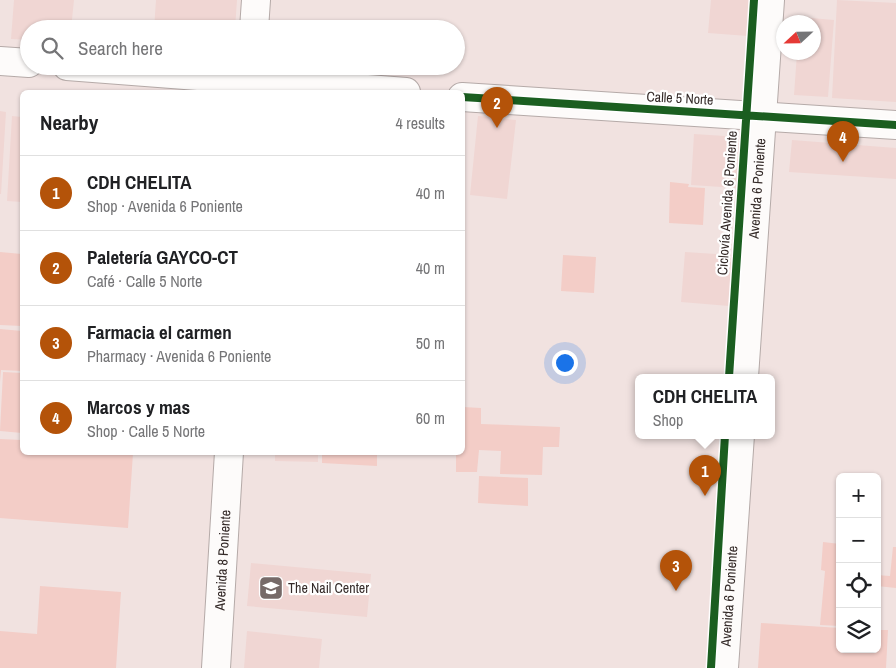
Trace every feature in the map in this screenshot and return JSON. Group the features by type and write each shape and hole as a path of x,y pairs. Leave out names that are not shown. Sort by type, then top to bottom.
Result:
{"street":[{"path":"255,20 256,0"},
{"name":"Avenida 6 Poniente","path":"744,374 770,0"},
{"path":"0,61 20,62"},
{"path":"186,75 380,90"},
{"name":"Calle 5 Norte","path":"465,97 896,125"},
{"name":"Avenida 6 Poniente","path":"724,668 740,439"},
{"name":"Avenida 8 Poniente","path":"216,668 229,455"}],"shaded area":[{"path":"14,0 74,0 72,20 20,20 20,40 11,39"},
{"path":"156,0 237,0 236,20 155,20"},
{"path":"711,0 751,0 748,36 708,33"},
{"path":"837,0 896,3 896,102 832,98"},
{"path":"821,19 834,20 828,97 794,95 796,60 821,60"},
{"path":"0,111 6,112 1,194 0,194"},
{"path":"12,116 20,117 20,202 7,201"},
{"path":"478,116 516,120 507,199 470,195"},
{"path":"694,134 740,137 737,188 691,185"},
{"path":"792,140 896,148 896,179 789,172"},
{"path":"670,182 689,184 688,187 705,188 703,225 669,223"},
{"path":"0,252 20,254 20,326 0,325"},
{"path":"685,252 732,255 729,306 681,302"},
{"path":"563,255 596,257 594,293 561,291"},
{"path":"0,329 20,331 20,371 1,370 0,382"},
{"path":"3,372 20,373 20,433 0,431"},
{"path":"465,407 481,408 481,424 560,427 559,447 543,447 542,475 500,474 501,451 479,450 477,472 456,472 456,455 465,455"},
{"path":"0,439 20,440 20,455 133,455 128,528 0,518"},
{"path":"275,455 318,455 318,462 275,461"},
{"path":"322,455 377,455 377,466 322,463"},
{"path":"479,476 528,478 528,506 478,503"},
{"path":"823,542 836,544 836,626 820,625 825,571 821,570"},
{"path":"893,547 896,547 896,588 881,586 881,575 890,576"},
{"path":"251,563 371,574 367,617 247,606"},
{"path":"40,586 121,592 116,668 0,668 0,631 37,634"},
{"path":"761,623 836,628 836,653 881,653 881,630 888,630 886,668 758,668"},
{"path":"247,631 322,639 319,668 244,668"}],"cycle path":[{"name":"Ciclovía Avenida 6 Poniente","path":"729,374 754,0"},
{"path":"465,97 896,125"},
{"path":"711,668 725,439"}],"place":[{"name":"Paletería GAYCO-CT","path":"497,128"},
{"name":"Marcos y mas","path":"843,162"},
{"name":"CDH CHELITA","path":"705,496"},
{"name":"The Nail Center","path":"271,588"},
{"name":"Farmacia el carmen","path":"676,591"}]}
